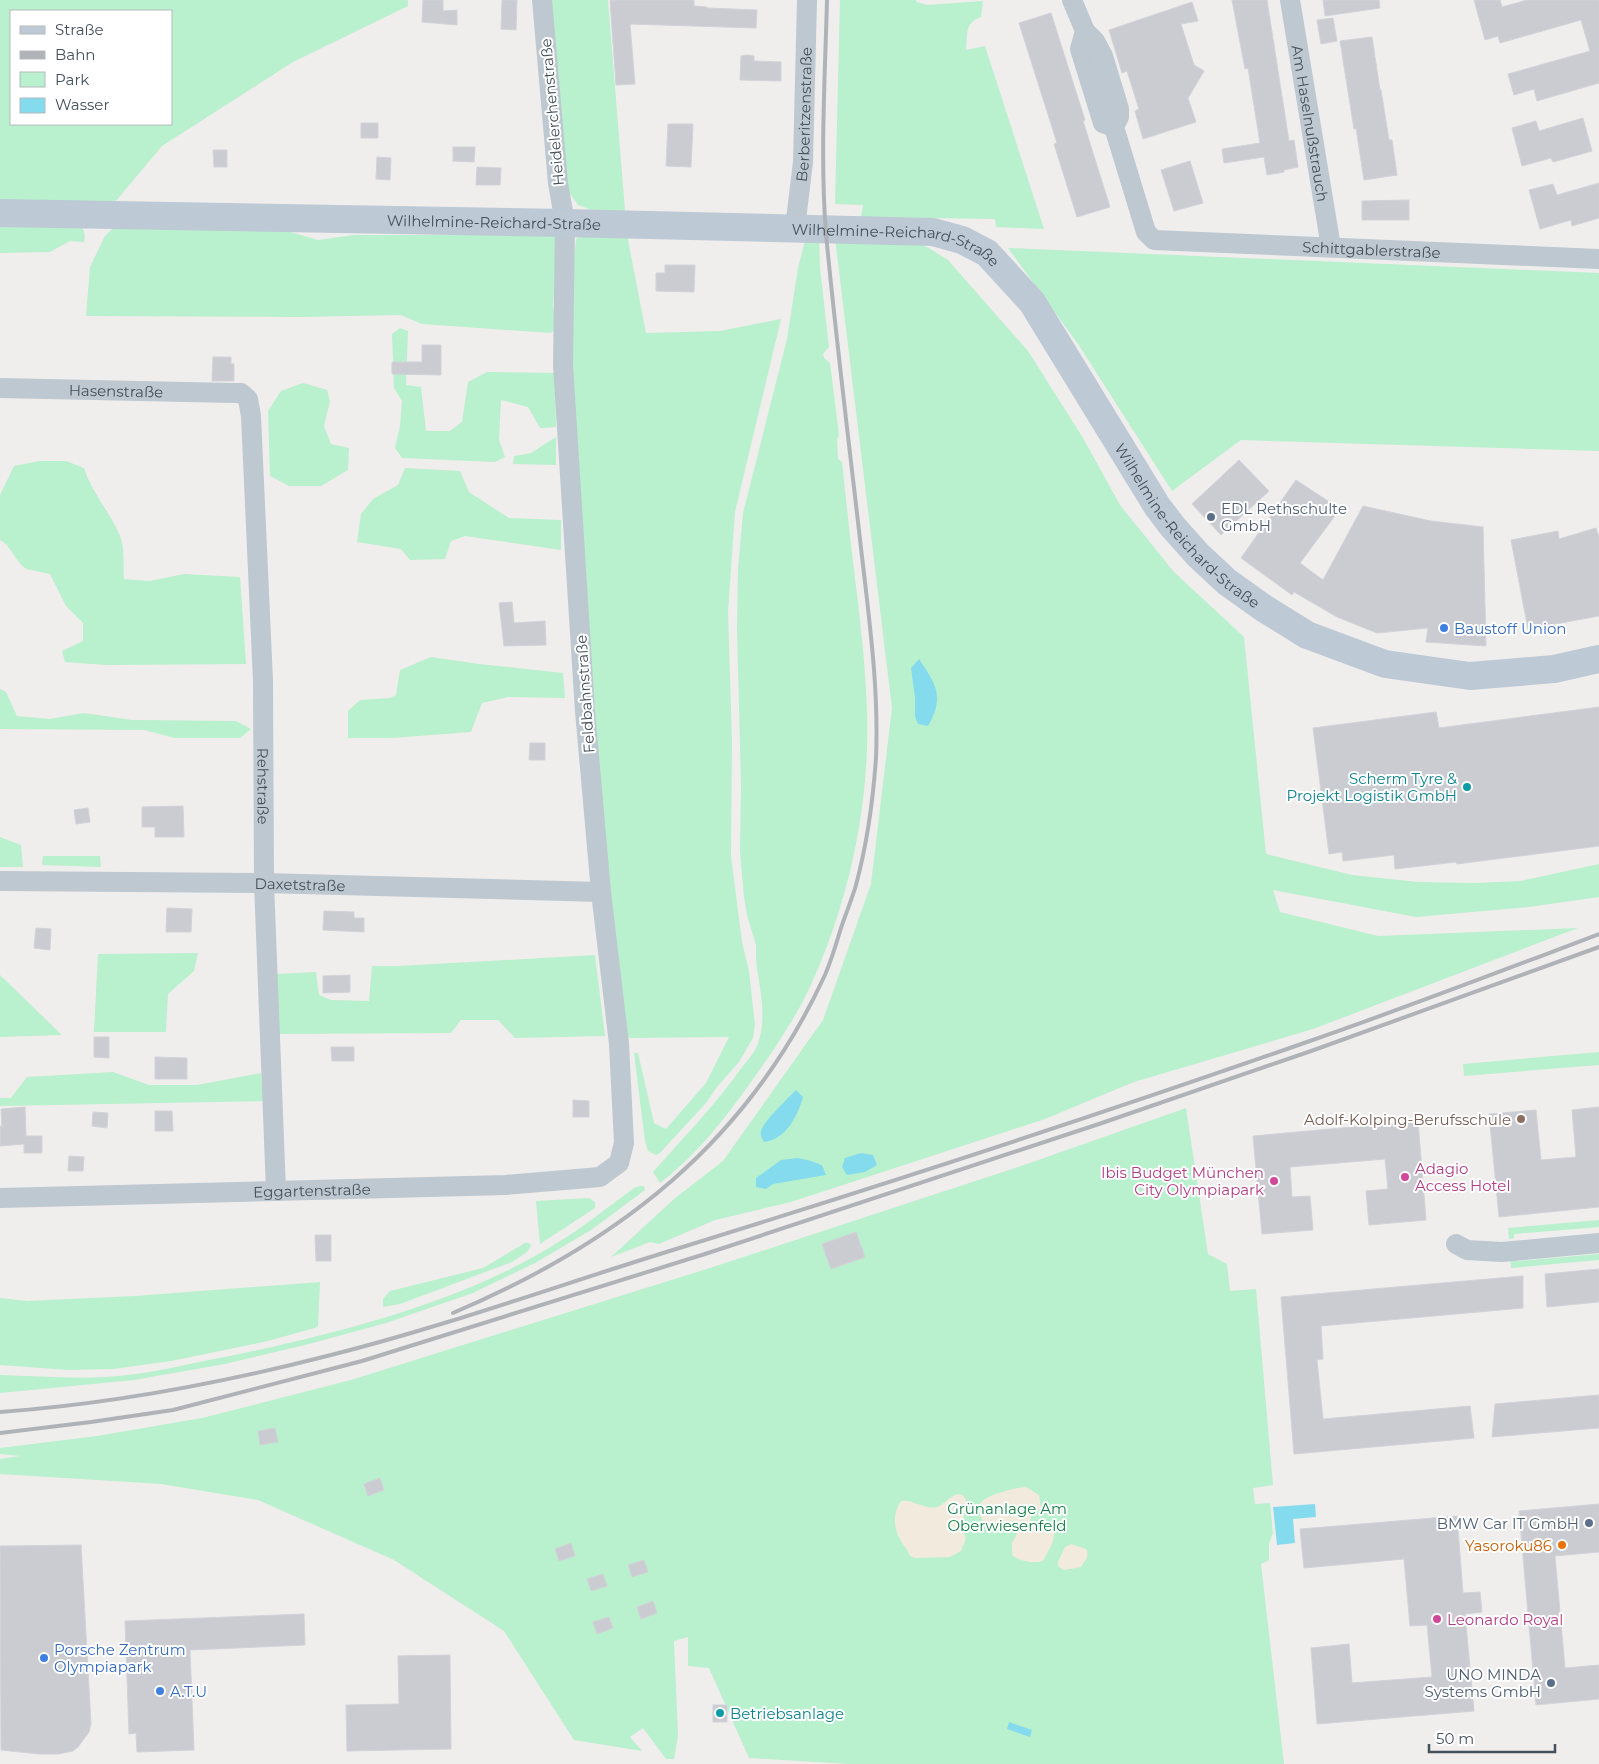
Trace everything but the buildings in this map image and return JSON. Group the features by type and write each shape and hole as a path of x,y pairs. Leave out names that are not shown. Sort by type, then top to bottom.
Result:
{"street":[{"name":"Heidelerchenstraße","path":"542,0 558,183 565,223"},
{"name":"Berberitzenstraße","path":"795,228 803,162 807,0"},
{"name":"Schittgablerstraße","path":"1072,0 1085,31 1095,40 1103,56 1112,84 1119,117 1114,127 1146,232 1154,240 1599,258"},
{"name":"Am Haselnußstrauch","path":"1290,0 1331,247"},
{"name":"Wilhelmine-Reichard-Straße","path":"0,213 795,228 933,232 962,240 987,253 1032,302 1149,494 1173,527 1198,555 1227,582 1265,609 1307,635 1385,664 1470,676 1554,670 1599,659"},
{"name":"Feldbahnstraße","path":"565,223 563,365 585,711 600,892 618,1044 624,1143 619,1163"},
{"name":"Hasenstraße","path":"0,388 233,393"},
{"name":"Rehstraße","path":"233,393 240,393 248,399 251,416 263,680 264,883 276,1191"},
{"name":"Daxetstraße","path":"0,881 264,883 600,892"},
{"name":"Eggartenstraße","path":"0,1198 506,1185 600,1177 619,1163"},
{"path":"1456,1244 1468,1250 1502,1252 1599,1243"}],"green space":[{"path":"0,0 408,0 408,6 293,62 162,146 110,208 0,204"},
{"path":"551,0 608,0 625,211 597,212 578,205 567,189"},
{"path":"840,0 916,0 927,5 983,1 981,17 969,26 966,50 985,46 1044,229 996,227 995,219 861,217 863,205 835,204"},
{"path":"0,226 78,226 83,229 85,236 84,242 70,241 50,252 0,253"},
{"path":"119,227 283,230 318,240 354,235 558,235 553,305 557,327 551,333 422,324 401,315 300,317 86,316 90,267 105,236 112,229"},
{"path":"579,235 627,235 646,333 720,331 781,319 735,512 728,612 732,741 731,856 742,942 749,971 755,1025 753,1038 739,1062 706,1103 656,1155 648,1151 645,1141 634,1053 638,1053 654,1123 666,1129 706,1083 729,1037 629,1038 626,1034 601,801 572,386 574,257 576,240"},
{"path":"819,236 820,268 829,347 823,354 824,358 830,363 839,435 837,439 838,459 842,462 865,671 867,747 861,818 846,887 836,921 824,955 799,1008 768,1058 727,1114 703,1144 660,1183 653,1172 733,1080 755,1051 761,1030 762,1010 756,945 747,915 740,852 738,568 743,513 787,339 798,268 806,237"},
{"path":"835,238 895,238 927,247 948,260 1028,351 1083,438 1120,505 1174,572 1244,637 1266,854 1352,875 1418,882 1475,883 1521,881 1599,864 1599,897 1529,907 1416,917 1273,890 1280,912 1378,936 1578,928 1313,1029 1134,1082 1045,1119 791,1202 715,1220 659,1244 650,1242 611,1257 674,1199 723,1161 823,1020 871,884 892,708"},
{"path":"1008,248 1599,273 1599,451 1241,440 1172,491 1078,344"},
{"path":"400,328 408,331 406,385 421,387 426,431 450,431 462,422 468,382 487,372 555,373 556,427 540,428 528,407 501,400 499,440 505,457 495,462 402,458 395,448 400,426 402,401 394,388 392,334"},
{"path":"303,383 327,390 330,401 324,426 331,444 349,448 348,470 321,486 289,486 270,476 268,411 281,391"},
{"path":"556,437 556,465 513,464 514,456 531,453"},
{"path":"40,461 66,461 84,468 122,541 124,579 150,581 184,574 240,577 246,664 106,665 65,662 62,651 83,641 83,623 66,606 50,574 23,567 8,547 0,540 0,495 14,466"},
{"path":"405,468 460,471 469,492 509,518 561,520 561,550 465,536 451,541 445,559 410,560 401,549 357,542 361,514 373,499 398,485"},
{"path":"431,657 563,673 565,698 508,697 482,703 471,732 392,738 348,738 348,711 360,700 390,698 396,695 400,670"},
{"path":"0,689 6,692 17,716 50,719 84,713 132,720 236,721 251,729 240,738 175,738 144,730 0,729"},
{"path":"0,837 21,845 23,867 0,867"},
{"path":"43,856 100,856 101,867 42,865"},
{"path":"198,953 194,971 168,994 166,1032 94,1032 98,954"},
{"path":"595,955 605,1036 515,1038 498,1020 461,1020 451,1033 278,1034 276,974 316,972 319,995 331,1000 369,1001 372,966"},
{"path":"0,975 62,1035 0,1037"},
{"path":"1599,1052 1599,1065 1464,1076 1463,1064"},
{"path":"113,1072 149,1085 197,1085 261,1073 263,1101 0,1106 0,1098 11,1098 27,1077"},
{"name":"Grünanlage Am Oberwiesenfeld","path":"1186,1108 1208,1254 1227,1264 1230,1291 1256,1289 1273,1485 1253,1488 1255,1504 1270,1503 1273,1533 1269,1544 1269,1560 1261,1564 1284,1764 850,1764 749,1758 709,1668 688,1666 688,1637 674,1641 678,1736 674,1759 666,1759 643,1728 630,1737 642,1751 574,1740 504,1631 394,1560 258,1500 161,1484 0,1474 0,1459 20,1456 0,1454 0,1448 97,1436 202,1418 351,1380 713,1267 1027,1164"},
{"path":"644,1186 645,1190 591,1230 535,1263 473,1293 386,1323 225,1364 134,1380 0,1393 0,1375 80,1378 136,1374 266,1348 353,1327 397,1314 481,1283 520,1264 567,1237 634,1188"},
{"path":"589,1198 595,1202 595,1208 540,1244 536,1201"},
{"path":"1599,1220 1599,1227 1514,1234 1514,1238 1509,1239 1508,1228"},
{"path":"525,1243 529,1243 531,1246 527,1252 512,1262 400,1304 383,1307 383,1299 390,1291 483,1268"},
{"path":"1599,1254 1599,1260 1511,1268 1510,1257 1517,1256 1517,1261"},
{"path":"320,1282 318,1327 268,1341 171,1361 113,1369 68,1370 0,1365 0,1298 27,1301 135,1296"}],"sand":[{"path":"1026,1487 1039,1495 1041,1508 1032,1515 1030,1522 1045,1526 1054,1533 1053,1542 1043,1561 1039,1562 1023,1560 1012,1555 1012,1543 1017,1534 1015,1527 986,1527 979,1509 982,1501 986,1498"},
{"path":"958,1494 963,1495 967,1503 962,1522 966,1538 961,1551 950,1557 915,1558 910,1556 901,1541 895,1525 896,1510 901,1501 932,1508 942,1505"},
{"path":"1071,1544 1086,1549 1087,1556 1081,1567 1064,1570 1058,1566 1058,1562 1065,1547"}],"water":[{"path":"919,659 930,676 936,691 936,707 928,726 918,724 915,716 911,668"},
{"path":"796,1090 803,1097 798,1112 790,1126 778,1137 764,1142 761,1137 761,1131 766,1122"},
{"path":"861,1153 873,1155 877,1165 865,1172 847,1175 842,1167 845,1158"},
{"path":"798,1158 822,1165 826,1175 773,1184 766,1189 756,1187 756,1178 781,1160"},
{"path":"1315,1504 1316,1517 1293,1519 1295,1543 1277,1545 1273,1507"},
{"path":"1009,1722 1032,1730 1030,1737 1007,1729"}],"railway":[{"path":"453,1313 513,1285 570,1254 623,1220 672,1181 716,1138 757,1090 793,1036 827,971 856,885 869,822 877,732 875,679 870,627 838,352 824,205 823,146 827,0"},
{"path":"0,1412 84,1404 167,1391 249,1375 414,1332 904,1177 1146,1097 1380,1016 1599,934"},
{"path":"0,1433 173,1410 362,1361 705,1254 1099,1124 1314,1050 1599,947"}],"place":[{"name":"EDL Rethschulte GmbH","path":"1211,517"},
{"name":"Baustoff Union","path":"1444,628"},
{"name":"Scherm Tyre & Projekt Logistik GmbH","path":"1467,787"},
{"name":"Adolf-Kolping-Berufsschule","path":"1521,1119"},
{"name":"Adagio Access Hotel","path":"1405,1177"},
{"name":"Ibis Budget München City Olympiapark","path":"1274,1181"},
{"name":"BMW Car IT GmbH","path":"1589,1523"},
{"name":"Yasoroku86","path":"1562,1545"},
{"name":"Leonardo Royal","path":"1437,1619"},
{"name":"Porsche Zentrum Olympiapark","path":"44,1658"},
{"name":"UNO MINDA Systems GmbH","path":"1551,1683"},
{"name":"A.T.U","path":"160,1691"},
{"name":"Betriebsanlage","path":"720,1713"}]}
